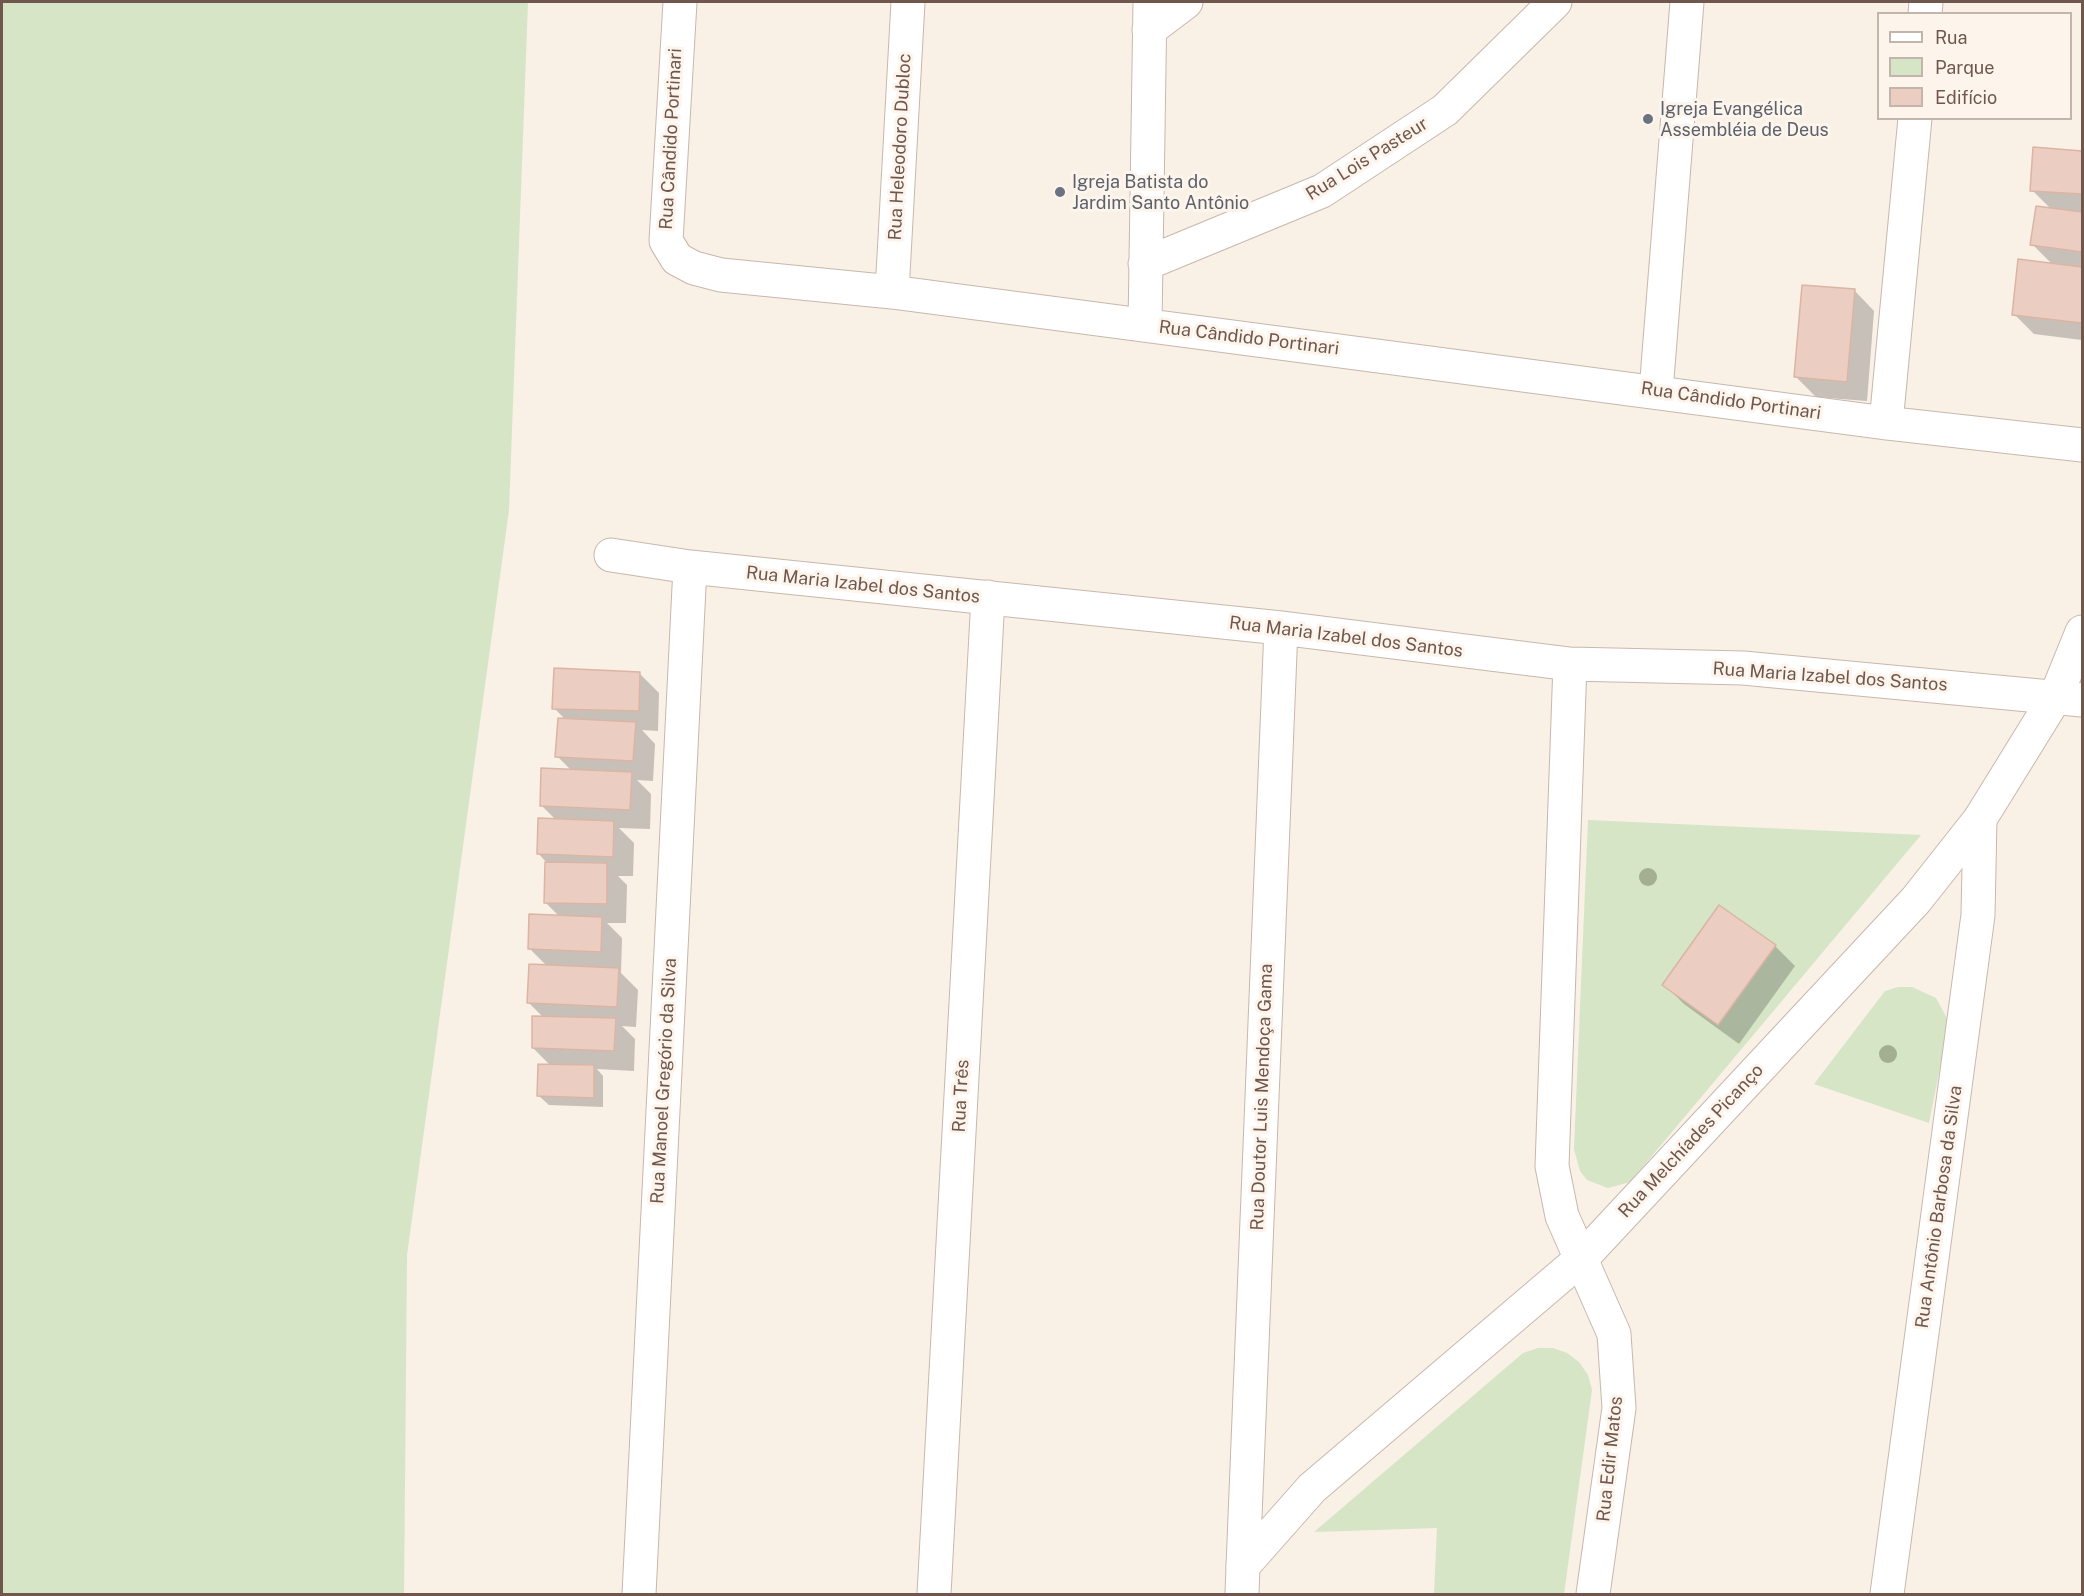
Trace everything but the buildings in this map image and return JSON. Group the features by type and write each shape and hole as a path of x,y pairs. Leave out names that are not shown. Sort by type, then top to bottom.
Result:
{"street":[{"name":"Rua Cândido Portinari","path":"680,2 666,241 678,259 694,268 721,275 892,292 1886,423 2082,445"},
{"name":"Rua Heleodoro Dubloc","path":"892,292 908,2"},
{"path":"1145,325 1149,16 1186,2"},
{"name":"Rua Lois Pasteur","path":"1146,264 1322,191 1445,110 1555,2"},
{"path":"1656,391 1687,2"},
{"path":"1886,423 1915,120"},
{"name":"Rua Maria Izabel dos Santos","path":"610,555 690,567 1281,628 1570,664 1743,668 2069,698"},
{"name":"Rua Manoel Gregório da Silva","path":"639,1594 690,567"},
{"name":"Rua Três","path":"934,1594 988,597"},
{"name":"Rua Doutor Luis Mendoça Gama","path":"1242,1580 1281,628"},
{"name":"Rua Melchíades Picanço","path":"1242,1580 1312,1488 1582,1258 1916,900 1980,819 2069,698 2082,632"},
{"name":"Rua Edir Matos","path":"1570,664 1552,1166 1562,1216 1614,1334 1619,1408 1593,1594"},
{"name":"Rua Antônio Barbosa da Silva","path":"1887,1594 1978,915 1980,819"}],"green space":[{"path":"2,2 528,2 509,510 407,1255 404,1594 2,1594"},
{"path":"1588,820 1921,835 1630,1182 1608,1188 1587,1180 1580,1171 1574,1149"},
{"path":"1898,987 1912,987 1936,998 1949,1022 1929,1123 1814,1084 1885,991"},
{"path":"1538,1348 1553,1348 1567,1353 1579,1362 1588,1375 1592,1390 1564,1594 1434,1594 1437,1528 1314,1532 1523,1353"}],"place":[{"name":"Igreja Evangélica Assembléia de Deus","path":"1648,119"},
{"name":"Igreja Batista do Jardim Santo Antônio","path":"1060,192"}]}
